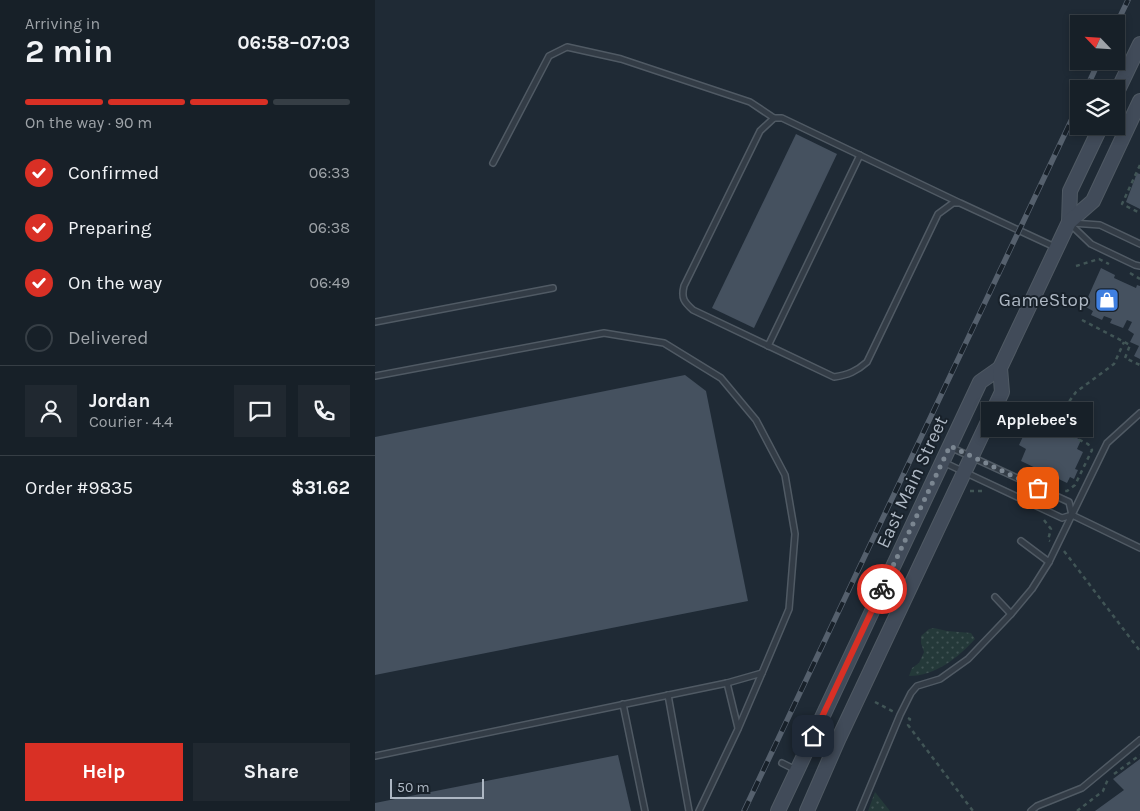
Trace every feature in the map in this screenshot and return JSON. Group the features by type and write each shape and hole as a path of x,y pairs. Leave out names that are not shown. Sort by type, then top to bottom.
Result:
{"main road":[{"path":"1123,80 1140,44"},
{"name":"East Main Street","path":"1069,222 1093,201 1140,101"},
{"name":"East Main Street","path":"778,811 980,382 1000,368 1057,248 1069,222 1071,191 1097,135"},
{"name":"East Main Street","path":"807,811 838,740 1002,392 1000,368"}],"lane":[{"path":"493,163 549,56 567,47 621,59 750,102 774,118 782,118 1057,248"},
{"path":"774,118 760,132 684,286 682,296 685,303 693,310 834,377 858,370 867,362 938,214 953,203 960,203"},
{"path":"768,346 860,155"},
{"path":"1069,222 1100,225 1140,244"},
{"path":"1069,222 1091,244 1140,266"},
{"path":"375,322 553,288"},
{"path":"375,376 604,333 664,343 721,378 756,420 785,475 795,534 789,609 738,729 699,811"},
{"path":"860,811 911,693 917,686 940,679 968,659 1011,614 1032,588 1049,562 1107,443 1140,414"},
{"path":"950,446 1069,502 1072,515"},
{"path":"942,462 1062,518 1072,515 1140,548"},
{"path":"1021,541 1049,562"},
{"path":"995,597 1011,614"},
{"path":"375,756 727,683 762,674"},
{"path":"727,683 738,729"},
{"path":"668,695 689,811"},
{"path":"623,704 645,811"},
{"path":"1031,811 1037,806 1082,788 1140,740"},
{"path":"781,763 797,770"}],"path":[{"path":"1140,165 1122,204 1140,213"},
{"path":"1076,266 1099,259 1113,265"},
{"path":"1127,271 1140,279"},
{"path":"1082,320 1130,345 1125,358 1140,365"},
{"path":"1063,432 1066,406 1076,392 1114,364 1124,342"},
{"path":"1043,422 1088,444 1092,450 1075,485 1067,491 1060,490"},
{"path":"970,491 983,491"},
{"path":"1036,516 1049,524 1051,528 1048,540 1063,549 1140,651"},
{"path":"875,702 910,719 908,725 973,811"},
{"path":"1077,811 1103,791 1107,779 1140,756"}],"green space":[{"path":"929,629 971,633 975,639 945,665 928,673 909,676 912,668 919,663 924,652 921,636"},
{"path":"875,792 890,811 868,811"}],"building":[{"path":"796,134 837,154 754,328 712,308"},
{"path":"1137,173 1140,174 1140,209 1126,202"},
{"path":"1101,268 1115,275 1114,278 1136,288 1137,285 1140,286 1140,359 1134,356 1139,346 1130,342 1134,334 1128,330 1132,322 1127,320 1123,328 1110,323 1112,319 1104,316 1102,320 1091,315 1093,311 1084,306"},
{"path":"685,375 706,391 748,601 375,675 375,437"},
{"path":"1028,426 1054,438 1058,429 1081,440 1077,449 1083,452 1075,469 1078,470 1074,479 1070,477 1067,483 1021,461 1026,449 1019,445"},
{"path":"618,755 631,811 375,811 375,803"},
{"path":"1140,759 1140,811 1095,811 1124,790 1113,779"}],"railway":[{"path":"1121,15 1128,0"},
{"path":"1090,80 1095,70"},
{"path":"744,811 1070,123"}],"way so far":[{"path":"882,589 950,446 1038,488"}],"place":[{"name":"GameStop","path":"1107,300"},
{"name":"Applebee's","path":"1038,488"}],"route":[{"path":"813,736 882,589"}]}
